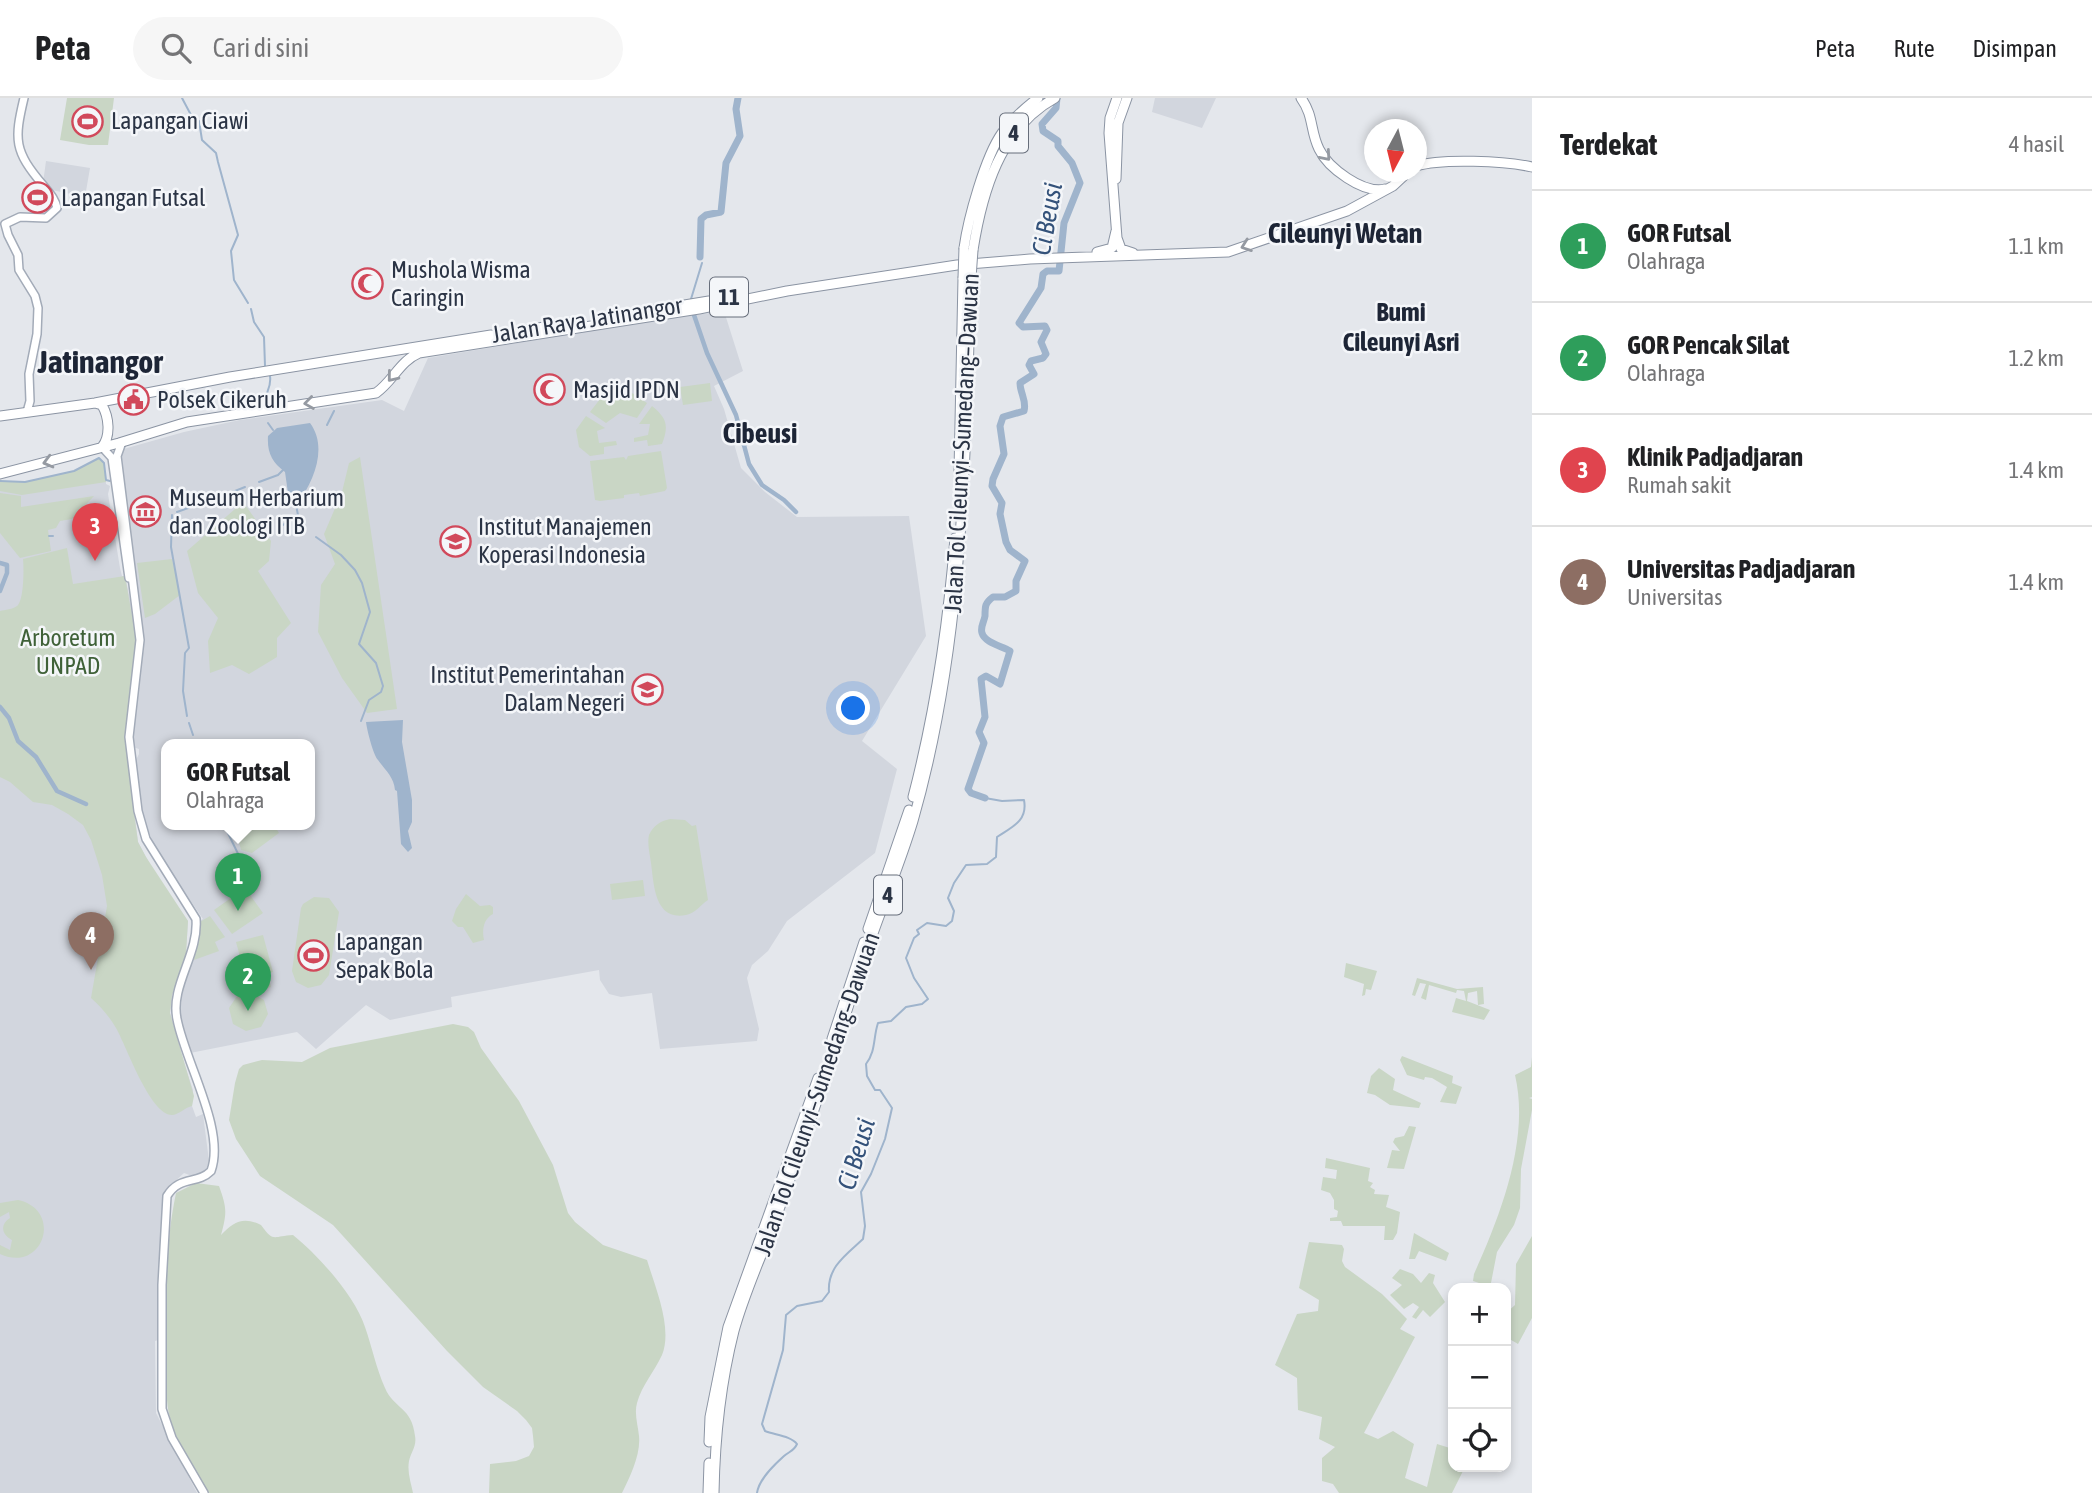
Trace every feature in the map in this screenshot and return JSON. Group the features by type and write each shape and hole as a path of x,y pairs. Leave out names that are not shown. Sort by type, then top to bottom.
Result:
{"highway":[{"name":"Jalan Tol Cileunyi–Sumedang–Dawuan","path":"987,180 1001,134 1038,98"},
{"name":"Jalan Tol Cileunyi–Sumedang–Dawuan","path":"708,1493 710,1417 728,1327 891,868 926,745 944,639 954,551 971,215 1006,143 1032,114 1055,98"},
{"path":"1116,232 1109,133 1110,118 1117,98"},
{"path":"1113,190 1117,168 1118,123 1127,98"},
{"path":"1301,98 1311,114 1317,145 1323,156 1356,184 1373,191 1393,186"},
{"path":"1427,164 1532,166"},
{"name":"11","path":"1116,232 1123,250 1149,255 1228,252 1356,206 1397,182"},
{"path":"1356,184 1360,196 1356,206"},
{"name":"Jalan Raya Jatinangor","path":"1061,257 1110,250 1115,244 1116,232"},
{"name":"Jalan Raya Jatinangor","path":"405,360 419,353 957,260 1149,255"},
{"name":"Jalan Tol Cileunyi–Sumedang–Dawuan","path":"714,1493 717,1419 735,1329 898,869 933,745 958,578 965,484 967,278"},
{"name":"Jalan Raya Jatinangor","path":"0,416 230,377 605,321"},
{"path":"0,474 187,422 376,393 388,383 405,360 406,353 403,350"},
{"path":"117,398 110,408 111,418 114,437 122,442"},
{"path":"95,402 102,405 107,420 108,436 102,447"}],"main road":[{"path":"24,98 17,128 17,142 30,168 55,199 57,208 46,218 20,217 5,224 18,255 19,270 38,308 38,325 28,380 30,401 27,412"},
{"path":"30,401 37,410"},
{"path":"122,442 117,456 136,595 140,651 129,737 136,795 146,839 196,919 197,930 193,948 175,1004 184,1045 209,1115 215,1153 211,1171 200,1178 183,1181 172,1188 167,1196 162,1285 162,1409 172,1438 204,1493"},
{"path":"102,447 112,458 136,608"}],"shaded area":[{"path":"1155,98 1216,98 1202,128 1152,112"},
{"path":"46,161 90,168 85,197 47,189 43,183"},
{"path":"724,311 743,371 714,386 724,409 741,468 765,492 797,517 909,516 926,636 862,741 897,769 875,853 787,921 768,951 752,965 747,978 759,1029 757,1041 660,1049 652,993 621,997 609,994 600,980 599,970 451,997 452,1007 390,1020 366,1005 316,1049 297,1032 190,1053 176,1003 192,959 197,922 203,919 158,853 144,821 134,764 139,749 133,747 132,742 144,641 120,450 240,420 382,400 404,411 428,358"},
{"path":"99,458 104,463 106,484 110,486 108,494 120,568 122,576 125,576 133,614 126,745 138,842 154,872 188,921 186,953 172,995 170,1013 193,1090 192,1106 196,1117 203,1114 209,1161 205,1173 195,1177 184,1173 169,1187 162,1205 161,1339 155,1341 156,1413 197,1493 0,1493 0,481 25,482 74,471"}],"green space":[{"name":"Lapangan Ciawi","path":"67,98 114,98 108,145 60,140"},
{"path":"614,381 647,403 637,418 620,413 606,423 590,412"},
{"path":"710,383 712,401 683,405 680,387"},
{"path":"652,406 661,414 665,423 666,432 662,444 648,446 647,440 634,442 634,438 648,435 650,424 639,424"},
{"path":"586,416 605,428 597,431 599,443 616,441 617,445 604,447 604,454 590,456 579,447 576,430"},
{"path":"661,451 667,488 665,491 595,500 590,461 624,457 626,460 628,456"},
{"path":"360,457 397,709 367,713 342,678 318,632 321,585 335,564 324,534 342,492 349,463"},
{"path":"99,458 104,463 106,482 22,495 0,491 0,481 25,482 74,471"},
{"path":"0,493 21,496 21,507 94,496 72,519 60,521 56,528 48,530 51,551 20,558 0,533"},
{"path":"243,502 271,541 269,561 258,571 291,623 277,638 277,657 249,674 232,665 210,673 208,641 218,618 198,593 187,551"},
{"name":"Arboretum UNPAD","path":"67,548 73,584 125,576 137,644 126,745 138,842 188,921 186,953 172,995 170,1013 194,1096 192,1106 174,1115 164,1112 155,1104 116,1028 91,998 107,906 102,875 91,840 83,825 68,814 52,805 33,802 0,777 0,611 13,608 19,603 23,584 23,559"},
{"path":"172,559 180,595 155,614 145,618 137,563"},
{"path":"670,819 685,820 692,826 696,825 708,900 686,915 675,915 662,907 653,881 649,835 657,824"},
{"path":"235,830 277,830 279,833 252,853 241,850 238,838 234,835"},
{"path":"643,880 645,896 612,900 610,884"},
{"path":"245,888 263,913 232,934 214,910"},
{"path":"466,894 480,906 493,907 493,914 484,926 484,940 473,943 463,927 458,927 452,921"},
{"name":"Lapangan Sepak Bola","path":"314,897 329,898 339,912 329,975 321,985 308,988 296,982 292,971 301,908"},
{"path":"210,916 225,937 215,942 219,951 194,960 198,923"},
{"path":"263,935 273,972 246,979 236,942"},
{"path":"1346,963 1377,971 1371,990 1366,989 1365,995 1362,996 1364,984 1344,977"},
{"path":"268,975 271,987 252,993 264,1000 268,1014 261,1027 246,1031 233,1024 229,1008 237,996 251,992 248,980"},
{"path":"1417,978 1457,989 1483,987 1484,1004 1478,1005 1477,991 1468,993 1467,1001 1490,1010 1484,1020 1452,1012 1456,998 1466,1001 1464,991 1457,990 1456,993 1429,985 1426,1000 1421,998 1426,984 1420,983 1415,996 1412,995"},
{"path":"453,1024 468,1027 474,1032 481,1048 519,1101 553,1165 568,1213 575,1222 603,1245 647,1260 662,1308 665,1344 637,1403 637,1458 622,1493 489,1493 490,1464 516,1461 529,1456 534,1447 532,1428 517,1411 483,1387 447,1351 333,1225 260,1176 236,1139 229,1120 235,1083 243,1065 262,1060 302,1062 330,1048"},
{"path":"1402,1056 1453,1076 1452,1083 1462,1087 1456,1104 1440,1102 1447,1087 1432,1078 1425,1077 1424,1080 1407,1075 1400,1060"},
{"path":"1532,1057 1532,1097 1529,1098 1532,1099 1532,1110 1521,1169 1520,1208 1514,1225 1497,1252 1491,1283 1479,1283 1473,1281 1474,1274 1503,1202 1516,1150 1519,1099 1515,1075 1531,1067"},
{"path":"1379,1068 1395,1079 1393,1090 1421,1103 1419,1108 1390,1105 1367,1093 1371,1076"},
{"path":"1409,1126 1416,1127 1404,1169 1387,1168 1392,1150 1400,1151 1393,1142 1395,1138 1404,1136"},
{"path":"1326,1158 1370,1168 1368,1181 1373,1183 1370,1187 1375,1190 1374,1194 1389,1195 1386,1207 1400,1212 1397,1233 1393,1240 1384,1240 1385,1226 1343,1226 1341,1221 1330,1221 1330,1218 1337,1217 1338,1211 1334,1209 1334,1200 1330,1193 1321,1190 1323,1177 1336,1179 1337,1170 1325,1168"},
{"path":"196,1183 219,1186 225,1210 221,1235 234,1224 249,1221 261,1225 272,1236 293,1235 325,1265 345,1290 365,1327 385,1388 407,1414 413,1426 415,1443 408,1469 413,1493 207,1491 176,1436 167,1400 166,1296 172,1218 176,1193"},
{"path":"18,1200 32,1206 41,1215 44,1227 37,1248 27,1255 15,1258 0,1254 0,1245 10,1250 12,1240 3,1229 10,1218 9,1212 0,1217 0,1203"},
{"path":"1414,1233 1449,1253 1446,1261 1419,1251 1415,1259 1409,1259"},
{"path":"1532,1236 1532,1318 1518,1344 1511,1340 1516,1264"},
{"path":"1309,1242 1342,1245 1342,1261 1345,1267 1382,1294 1407,1319 1400,1329 1415,1337 1364,1433 1378,1439 1393,1431 1414,1444 1405,1478 1427,1487 1437,1444 1448,1447 1448,1472 1462,1472 1452,1493 1339,1493 1333,1484 1322,1481 1322,1458 1335,1447 1319,1439 1322,1417 1298,1410 1297,1378 1275,1365 1297,1314 1318,1311 1319,1300 1299,1288"},
{"path":"1400,1269 1413,1274 1421,1283 1429,1273 1435,1275 1433,1283 1445,1302 1430,1317 1423,1310 1416,1319 1412,1317 1419,1307 1413,1303 1404,1309 1390,1295 1402,1285 1392,1278"}],"water":[{"path":"310,423 318,443 317,464 298,503 289,500 285,472 271,457 268,436 277,428"},
{"path":"403,720 402,742 412,800 412,822 408,831 412,848 408,852 401,844 397,791 391,777 376,757 366,722"}],"waterway":[{"path":"182,98 191,115 199,121 202,140 216,153 238,235 231,251 234,280 248,303"},
{"path":"700,257 701,219 706,215 721,212 726,163 740,136 736,109 738,98"},
{"name":"Ci Beusi","path":"985,798 971,793 968,789 984,743 979,732 985,717 981,679 986,676 1000,684 1010,651 994,644 982,633 985,607 993,597 1005,597 1016,591 1016,581 1025,561 1010,550 1006,542 1000,514 1002,503 992,486 1004,454 1000,426 1003,417 1024,411 1020,383 1034,374 1029,365 1031,361 1043,358 1046,354 1041,342 1047,330 1045,326 1023,327 1019,323 1041,288 1043,274 1047,271 1059,271 1064,223 1080,183 1072,163 1058,146 1058,141 1043,131 1042,124 1056,108 1057,98"},
{"path":"691,299 702,263"},
{"path":"251,309 254,322 264,337 265,366"},
{"path":"694,315 707,353 736,415 749,464 762,485 796,512"},
{"path":"265,404 270,376"},
{"path":"327,425 334,411"},
{"path":"268,423 273,430"},
{"path":"0,481 25,482 74,471 99,458 104,463 106,480 110,481"},
{"path":"259,482 278,475 283,470"},
{"path":"225,495 245,487"},
{"path":"177,512 219,497"},
{"path":"295,500 298,515 304,525"},
{"path":"172,515 171,547 189,648 185,653 183,691 187,716"},
{"path":"283,525 296,515"},
{"path":"316,537 341,555 355,570 362,583 370,612 359,644 376,663 383,686 381,692 369,700 361,721"},
{"path":"0,563 7,565 0,591"},
{"path":"0,707 9,718 18,741 36,757 57,791 86,804"},
{"path":"189,723 193,735"},
{"name":"Ci Beusi","path":"757,1493 768,1473 797,1444 787,1437 765,1431 762,1424 783,1350 786,1315 797,1306 822,1301 829,1292 829,1283 835,1268 863,1239 865,1226 861,1192 885,1139 892,1108 880,1090 875,1090 867,1076 866,1064 873,1049 878,1023 891,1021 906,1007 922,1004 928,999 914,978 906,958 914,938 919,934 917,930 927,923 946,926 952,921 954,911 948,898 954,883 966,865 987,864 996,857 997,837 1018,823 1024,813 1024,800 1002,801 985,798"},
{"path":"226,830 243,864"}],"place":[{"name":"Lapangan Ciawi","path":"88,121"},
{"name":"Lapangan Futsal","path":"38,198"},
{"name":"Mushola Wisma Caringin","path":"368,284"},
{"name":"Masjid IPDN","path":"550,390"},
{"name":"Polsek Cikeruh","path":"134,400"},
{"name":"Museum Herbarium dan Zoologi ITB","path":"146,512"},
{"name":"Institut Manajemen Koperasi Indonesia","path":"455,541"},
{"name":"Klinik Padjadjaran","path":"95,561"},
{"name":"Institut Pemerintahan Dalam Negeri","path":"648,689"},
{"name":"GOR Futsal","path":"238,911"},
{"name":"Lapangan Sepak Bola","path":"313,956"},
{"name":"Universitas Padjadjaran","path":"91,970"},
{"name":"GOR Pencak Silat","path":"248,1011"}],"district":[{"name":"Cileunyi Wetan","path":"1345,233"},
{"name":"Bumi Cileunyi Asri","path":"1401,327"},
{"name":"Jatinangor","path":"100,362"},
{"name":"Cibeusi","path":"760,433"}]}
